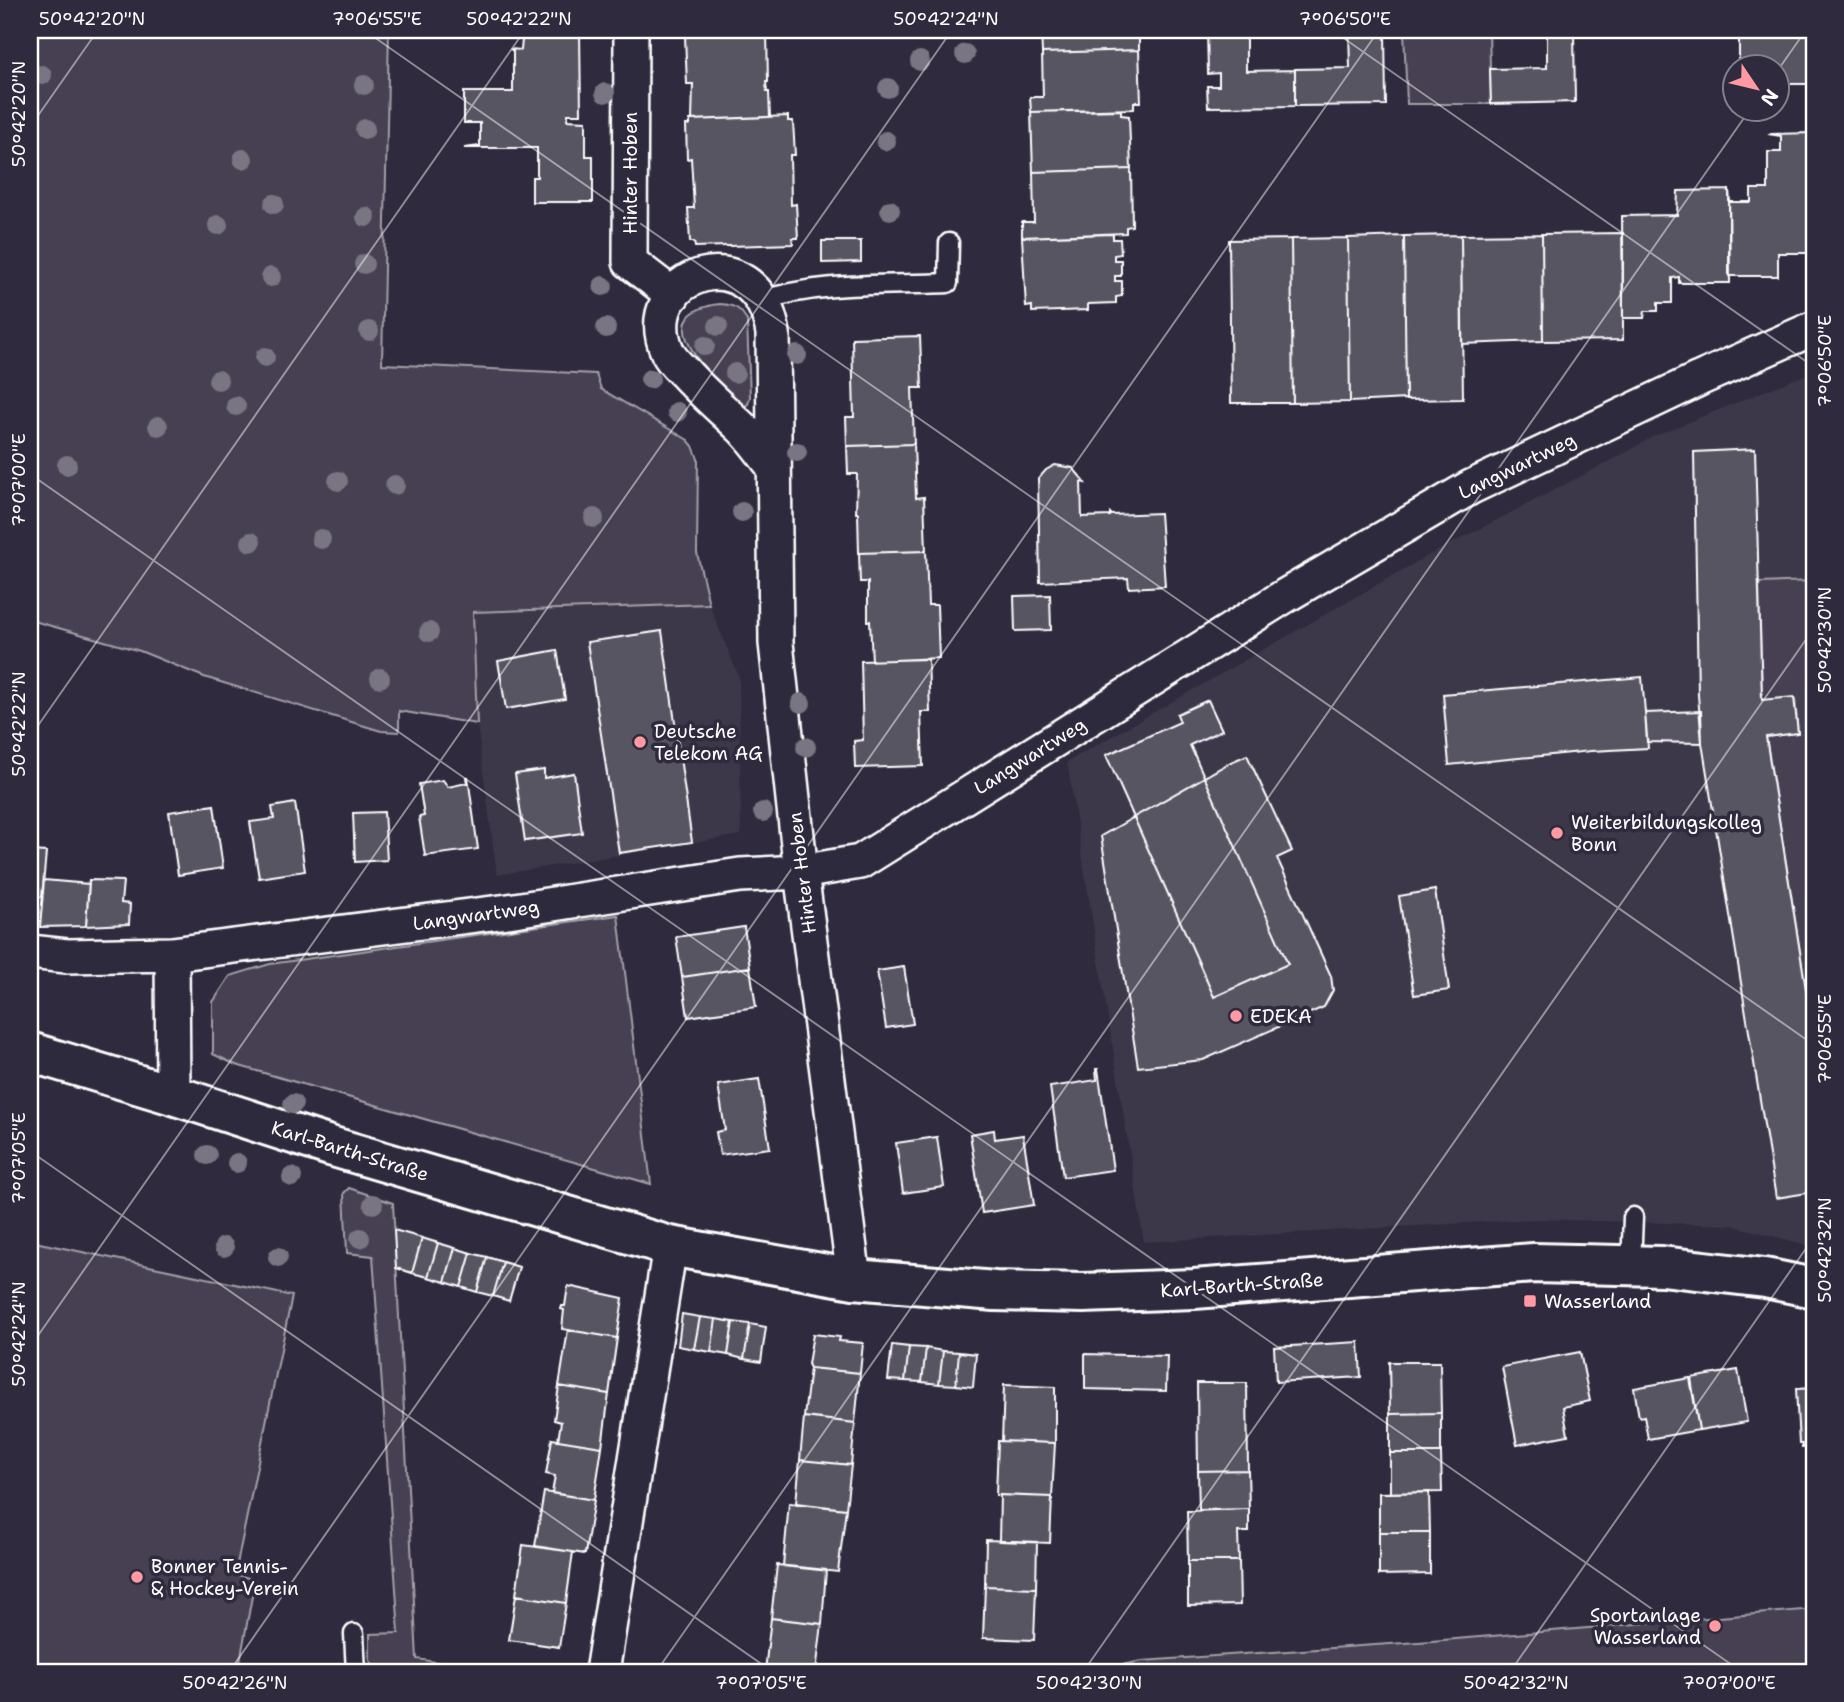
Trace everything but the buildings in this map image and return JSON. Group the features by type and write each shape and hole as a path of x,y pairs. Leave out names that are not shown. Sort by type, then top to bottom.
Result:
{"street":[{"name":"Hinter Hoben","path":"631,30 630,262 673,295 688,279 709,274 738,277 751,287 761,301 770,319 773,333 776,643 801,872 854,1279"},
{"path":"673,295 661,324 669,356 704,394 745,432 774,466"},
{"name":"Langwartweg","path":"30,952 67,956 172,954 508,911 740,874 801,872 860,862 1285,596 1471,486 1814,328"},
{"path":"172,954 173,1095"},
{"name":"Karl-Barth-Straße","path":"30,1052 330,1146 670,1246 854,1279 995,1291 1083,1293 1194,1289 1534,1263 1662,1266 1765,1278 1814,1288"},
{"path":"602,1672 670,1246"}],"lane":[{"path":"761,301 820,288 948,283 949,243"},
{"path":"1631,1265 1633,1217"},
{"path":"354,1634 356,1672"}],"shaded area":[{"path":"30,30 389,30 382,364 596,374 601,389 688,440 698,459 697,553 709,604 473,612 477,724 399,711 399,732 381,731 204,677 140,651 30,620"},
{"path":"1404,30 1489,30 1491,104 1407,104"},
{"path":"720,304 736,308 747,321 750,397 748,404 743,407 713,379 691,348 685,333 687,320 698,310"},
{"name":"Weiterbildungskolleg Bonn","path":"1814,371 1814,1247 1731,1225 1535,1219 1144,1242 1067,762 1420,560 1652,437"},
{"path":"1814,581 1814,1040 1766,737 1798,733 1795,698 1762,700 1759,583"},
{"path":"709,604 739,677 741,835 497,875 477,725 473,612"},
{"path":"618,915 651,1184 236,1065 213,1054 213,1002 230,976 270,964"},
{"path":"349,1188 393,1203 417,1659 496,1672 394,1672 378,1670 370,1661 370,1634 399,1633 373,1256 347,1253 344,1193"},
{"path":"30,1241 292,1296 235,1574 255,1580 239,1667 265,1672 30,1672"},
{"name":"Sportanlage Wasserland","path":"1814,1609 1814,1672 1084,1672 1142,1661 1419,1642"}],"place":[{"name":"Deutsche Telekom AG","path":"640,742"},
{"name":"Weiterbildungskolleg Bonn","path":"1557,833"},
{"name":"EDEKA","path":"1236,1016"},
{"name":"Wasserland","path":"1530,1301"},
{"name":"Bonner Tennis- & Hockey-Verein","path":"137,1577"},
{"name":"Sportanlage Wasserland","path":"1715,1626"}]}
